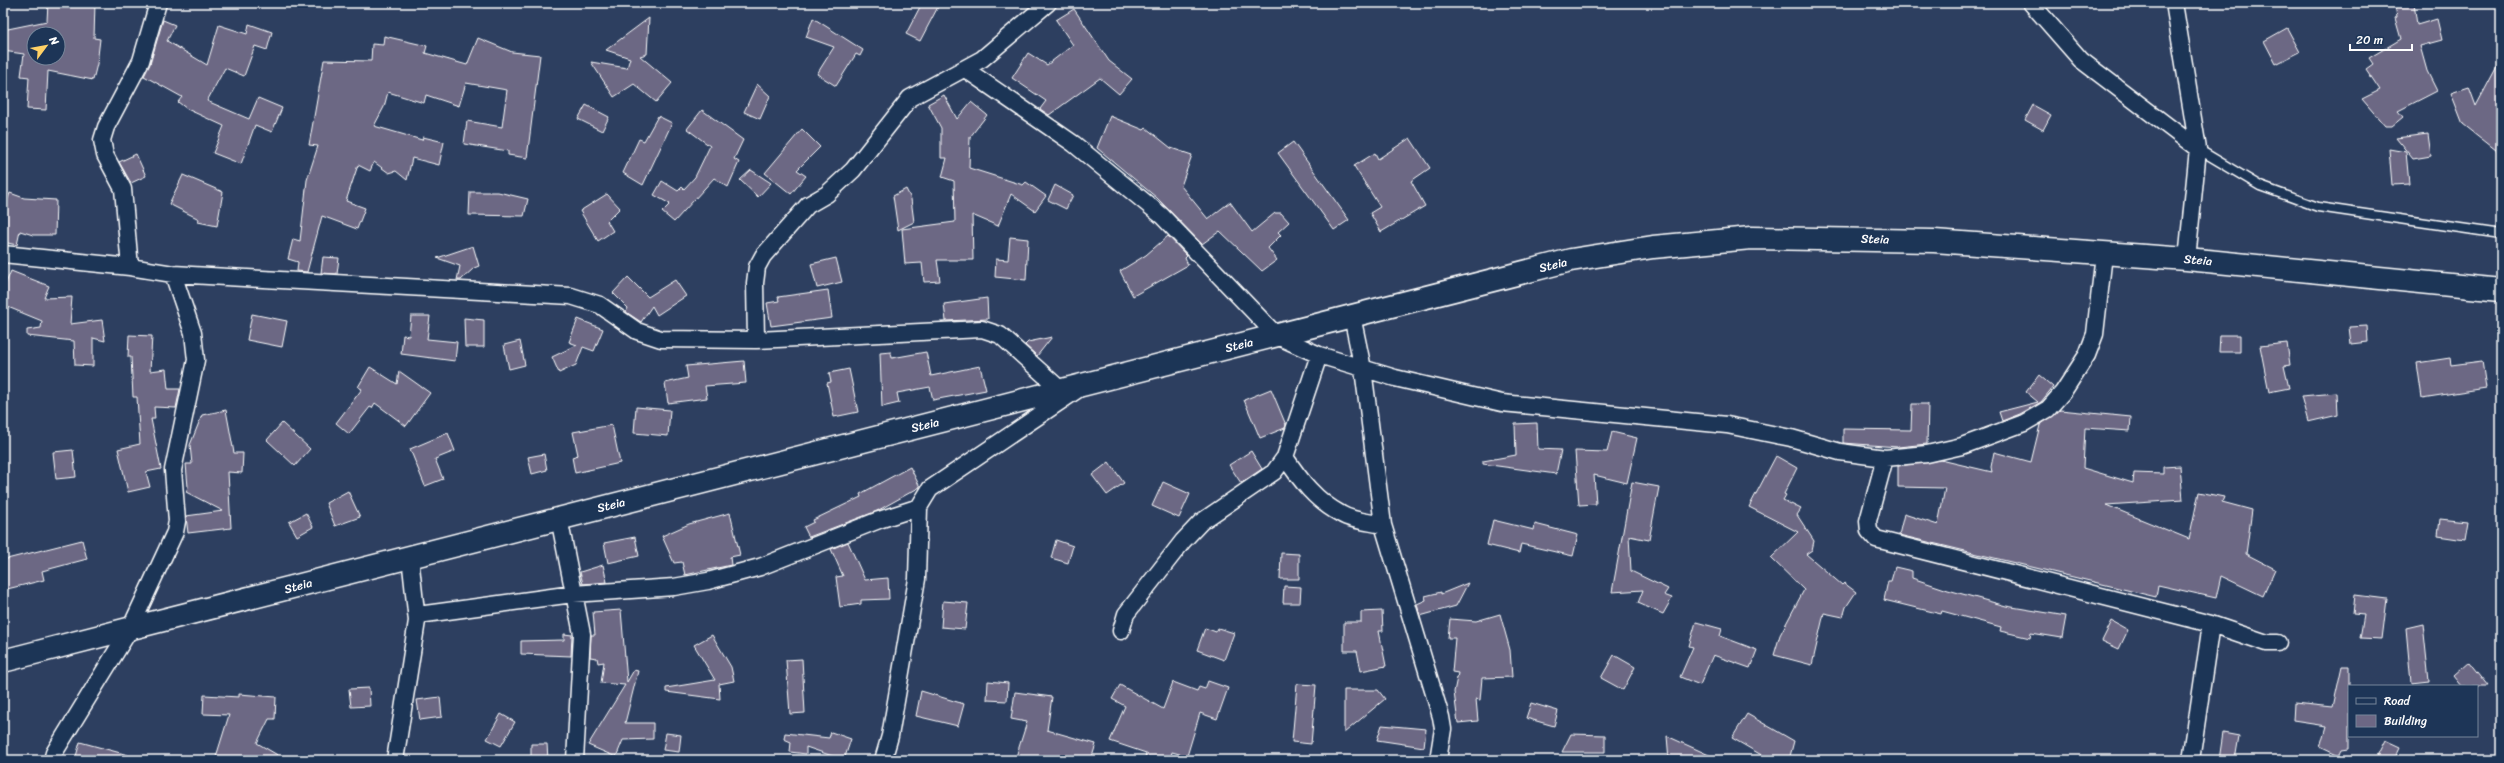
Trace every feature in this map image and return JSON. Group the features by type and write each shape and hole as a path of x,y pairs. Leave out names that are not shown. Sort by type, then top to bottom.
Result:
{"main road":[{"name":"Steia","path":"3,661 1571,260 1653,247 1751,238 1934,241 2187,259 2501,290"}],"street":[{"path":"130,267 123,189 105,155 102,140 106,127 141,61 158,3"},
{"path":"756,340 755,283 757,267 763,256 808,205 827,194 853,170 910,98 982,59 1048,3"},
{"path":"2031,3 2081,60 2198,148"},
{"path":"2174,3 2198,148 2187,259"},
{"path":"965,69 1074,144 1162,216 1277,336 1319,355 1363,369 1426,387 1502,403 1727,425 1791,438 1840,452 1885,458 1927,454 1962,446 2024,423 2048,409 2077,372 2092,341 2104,254"},
{"path":"3,254 130,267 173,274 571,296 600,305 637,331 661,339 756,340 982,329 1000,335 1062,391"},
{"path":"52,760 54,753 130,629 175,532 177,521 173,470 196,360 193,333 173,274"},
{"path":"1352,316 1363,369 1383,525 1441,717 1443,729 1438,760"},
{"path":"1121,631 1126,614 1183,541 1201,522 1274,472 1285,457 1319,355"},
{"path":"883,760 890,736 917,579 919,507 930,489 1085,384"},
{"path":"1285,457 1302,482 1317,498 1342,515 1383,525"},
{"path":"1885,458 1868,521 1869,532 1876,538 2211,624 2267,643 2278,643"},
{"path":"418,615 573,594 674,586 742,573 879,520 919,507"},
{"path":"559,518 582,634 575,760"},
{"path":"395,760 418,615 410,557"},
{"path":"2191,760 2211,624"}],"lane":[{"path":"2198,148 2260,186 2318,207 2501,234"}],"building":[{"path":"48,3 95,3 94,38 100,39 97,64 93,80 48,71 46,110 27,109 29,77 21,76 24,54 3,51 3,30 47,21"},
{"path":"922,3 940,3 920,41 906,34"},
{"path":"2395,3 2414,3 2417,25 2437,19 2442,40 2420,46 2427,71 2437,91 2398,111 2403,117 2392,126 2385,126 2362,99 2380,90 2366,69 2373,64 2369,58 2401,39 2395,18 2397,17"},
{"path":"1074,9 1109,61 1132,79 1119,94 1100,78 1049,115 1040,109 1046,101 1012,78 1028,53 1047,65 1073,45 1056,20"},
{"path":"649,18 647,54 640,56 672,83 656,102 634,84 614,97 591,62 627,68 630,58 606,50"},
{"path":"813,18 863,50 860,56 856,54 836,86 817,74 834,47 806,37"},
{"path":"163,20 175,25 167,41 207,65 219,25 247,34 249,24 272,32 267,50 255,46 244,76 225,68 207,101 249,119 258,98 282,108 272,132 255,125 241,164 213,153 224,126 187,109 178,102 182,97 144,76 150,64"},
{"path":"2287,28 2300,52 2276,64 2264,41"},
{"path":"384,36 427,46 425,53 467,65 478,38 512,52 540,55 527,158 508,155 508,151 464,144 467,121 502,127 507,90 466,83 459,106 426,95 424,103 388,92 384,107 374,126 422,140 423,137 444,142 439,165 412,158 407,180 396,171 389,173 374,162 370,171 358,165 346,201 365,208 357,229 322,216 307,272 297,271 298,262 288,259 293,239 300,241 307,180 318,146 309,145 324,60 371,61 372,44 383,45"},
{"path":"2501,59 2501,154 2463,124 2451,93 2469,87 2476,106"},
{"path":"757,84 770,96 760,119 744,112"},
{"path":"944,95 957,119 971,102 987,115 970,137 969,168 1023,185 1026,182 1046,196 1035,211 1011,194 998,226 972,215 973,260 937,260 940,281 924,282 922,263 905,264 902,229 955,222 954,181 942,177 947,158 941,158 941,128 928,104"},
{"path":"586,105 609,117 602,131 578,119"},
{"path":"2033,105 2051,115 2043,130 2025,120"},
{"path":"702,110 743,140 734,159 739,162 728,187 714,178 674,222 662,212 670,204 654,195 662,181 678,191 682,187 684,189 695,177 710,146 687,129"},
{"path":"658,116 672,123 643,185 623,173 639,139 644,141"},
{"path":"1110,116 1144,130 1146,128 1171,148 1192,155 1181,186 1208,219 1230,202 1252,232 1275,213 1281,213 1289,222 1278,232 1281,235 1268,248 1277,260 1262,271 1220,231 1202,244 1157,198 1097,148"},
{"path":"802,129 820,147 797,170 806,176 791,194 765,173"},
{"path":"2428,134 2431,156 2413,159 2396,138"},
{"path":"1410,138 1430,168 1411,181 1425,206 1381,232 1370,213 1380,207 1354,166 1375,153 1378,159"},
{"path":"1293,142 1349,220 1334,230 1278,153"},
{"path":"2389,149 2406,152 2409,184 2392,185"},
{"path":"136,154 146,176 131,183 119,162"},
{"path":"751,170 771,183 758,197 740,180"},
{"path":"183,175 223,192 217,226 198,222 199,219 169,204"},
{"path":"1055,185 1073,195 1066,209 1048,200"},
{"path":"906,189 911,199 914,222 898,230 893,196"},
{"path":"470,192 498,192 528,199 524,216 469,215"},
{"path":"10,193 24,198 56,200 55,235 33,235 20,231 17,245 3,242 3,212"},
{"path":"607,194 620,208 607,221 613,231 598,241 580,211"},
{"path":"1168,236 1187,256 1185,258 1188,265 1133,296 1120,271 1146,255"},
{"path":"1010,237 1028,239 1026,280 995,277 996,259 1008,260"},
{"path":"473,246 479,266 474,268 461,280 457,280 460,266 437,258"},
{"path":"323,257 339,258 337,274 321,273"},
{"path":"836,258 842,282 817,288 811,264"},
{"path":"11,271 49,286 44,298 72,297 70,324 102,320 105,341 93,338 93,366 75,365 74,341 27,336 27,330 41,328 42,321 3,305 3,290"},
{"path":"628,277 648,297 675,280 686,296 657,315 652,306 641,322 626,312 628,308 613,293"},
{"path":"828,290 832,318 771,326 767,303 779,301 778,297"},
{"path":"987,298 988,319 946,321 944,304"},
{"path":"252,314 287,321 282,347 247,340"},
{"path":"411,316 430,316 427,339 457,342 455,361 401,354 403,335 409,336"},
{"path":"464,318 484,320 484,347 465,347"},
{"path":"578,319 603,329 594,351 583,347 576,365 559,373 552,357 577,345 569,342"},
{"path":"2367,326 2368,342 2351,344 2349,327"},
{"path":"129,335 152,336 150,371 166,369 168,389 180,389 176,408 154,407 155,419 151,419 161,469 146,472 150,487 128,492 118,449 140,444 137,397 133,397 131,357 128,357"},
{"path":"2220,335 2240,335 2240,352 2219,352"},
{"path":"1052,337 1037,356 1025,345 1028,342"},
{"path":"520,341 525,365 509,369 504,345"},
{"path":"2287,343 2290,365 2284,366 2289,388 2269,392 2260,346"},
{"path":"891,352 892,358 926,352 931,376 980,366 986,390 933,400 930,387 897,393 899,403 882,407 880,353"},
{"path":"2450,358 2451,365 2482,361 2486,388 2422,398 2417,363"},
{"path":"744,361 746,383 705,386 707,398 668,403 665,383 688,378 686,366"},
{"path":"370,367 397,384 399,371 430,393 406,426 375,403 372,408 370,407 349,434 336,423 362,389 358,387"},
{"path":"849,369 858,412 834,417 827,383 831,382 829,373"},
{"path":"2039,375 2053,387 2041,402 2020,414 2002,421 1999,412 2038,402 2026,392"},
{"path":"1271,389 1286,425 1285,428 1260,438 1244,400"},
{"path":"2337,393 2338,415 2308,422 2301,396"},
{"path":"1912,404 1928,404 1927,444 1898,447 1843,443 1843,429 1911,430"},
{"path":"636,407 670,410 668,436 634,433"},
{"path":"226,410 234,453 243,453 242,473 228,472 231,528 188,533 186,516 223,511 186,492 188,487 186,464 192,464 190,445 202,415"},
{"path":"2060,410 2131,417 2130,431 2085,428 2083,468 2133,483 2134,473 2163,474 2163,467 2180,466 2183,500 2106,505 2189,539 2199,492 2224,497 2222,502 2252,510 2246,554 2275,569 2263,596 2221,576 2216,598 2158,585 2156,597 1899,535 1904,514 1938,525 1945,488 1898,487 1898,466 1941,460 1992,472 1991,467 1994,452 2031,462 2040,425"},
{"path":"282,423 310,449 295,466 267,440"},
{"path":"1537,423 1538,449 1561,450 1556,474 1483,464 1483,461 1516,455 1515,424"},
{"path":"612,425 620,463 575,473 572,457 578,455 573,432"},
{"path":"1612,432 1637,438 1627,483 1594,475 1596,504 1579,505 1575,451 1607,452"},
{"path":"448,433 455,451 435,459 443,479 425,486 410,449"},
{"path":"73,450 76,477 56,479 53,452"},
{"path":"1251,451 1262,469 1241,483 1229,465"},
{"path":"544,454 547,470 532,474 528,457"},
{"path":"1776,456 1797,468 1784,494 1786,495 1783,500 1801,509 1797,515 1814,541 1812,550 1806,554 1842,585 1844,583 1856,592 1846,607 1843,617 1824,613 1812,665 1774,655 1780,635 1804,590 1771,558 1798,532 1749,507"},
{"path":"1109,462 1124,483 1107,495 1092,475"},
{"path":"910,467 920,487 877,511 809,537 804,527 814,522 813,520 861,497 860,494"},
{"path":"1163,482 1190,494 1179,518 1152,506"},
{"path":"1632,482 1659,487 1649,540 1629,536 1631,571 1668,589 1664,595 1672,598 1663,614 1638,603 1643,590 1612,592"},
{"path":"348,491 360,517 335,526 326,503"},
{"path":"306,513 313,527 297,536 289,522"},
{"path":"730,513 740,555 730,557 731,565 685,575 682,562 674,563 662,536 689,524"},
{"path":"2440,519 2468,522 2465,540 2438,536"},
{"path":"1493,520 1534,530 1535,524 1578,535 1573,556 1521,544 1519,553 1487,545"},
{"path":"635,537 639,556 608,563 604,543"},
{"path":"82,540 87,559 42,571 44,580 3,590 3,560"},
{"path":"1056,540 1073,546 1068,563 1051,558"},
{"path":"848,542 865,580 888,578 889,599 861,600 861,604 840,607 836,577 843,576 831,549"},
{"path":"1281,553 1299,554 1299,579 1280,579"},
{"path":"603,565 607,582 583,584 580,572"},
{"path":"1895,567 1912,571 1912,578 1948,590 2006,606 2066,616 2062,638 2031,633 2030,638 2000,631 2001,627 1942,611 1941,614 1884,600 1888,581 1891,581"},
{"path":"1468,583 1456,606 1420,616 1417,604 1426,600 1425,596 1441,592 1441,594"},
{"path":"1284,586 1301,587 1300,603 1283,603"},
{"path":"2355,595 2387,599 2382,639 2360,638 2364,615 2353,614"},
{"path":"943,601 968,603 965,629 941,627"},
{"path":"621,610 627,682 634,670 638,671 625,723 653,723 653,739 623,740 616,757 588,745 625,685 601,683 604,662 598,663 597,658 590,657 591,635 595,635 593,612"},
{"path":"1382,611 1383,631 1379,631 1386,666 1361,671 1357,651 1344,651 1344,622 1361,622 1361,612"},
{"path":"1500,614 1510,650 1512,677 1482,678 1480,700 1476,699 1478,721 1458,723 1454,692 1458,673 1452,672 1455,638 1448,638 1450,619 1476,621"},
{"path":"2112,621 2128,630 2119,649 2102,641"},
{"path":"1696,622 1722,629 1720,636 1757,650 1750,668 1713,655 1700,685 1680,677 1693,647 1689,646"},
{"path":"2423,624 2429,681 2411,683 2406,628"},
{"path":"1205,628 1216,632 1218,628 1234,633 1224,660 1197,650"},
{"path":"564,634 572,635 571,656 521,654 521,641 564,640"},
{"path":"712,635 731,667 734,681 719,684 720,699 666,692 666,688 715,680 694,645"},
{"path":"1614,655 1635,667 1623,690 1601,678"},
{"path":"802,659 805,713 790,714 786,660"},
{"path":"2469,662 2488,686 2460,685 2453,676"},
{"path":"2342,666 2349,666 2349,749 2342,750 2339,756 2320,747 2326,726 2293,721 2294,703 2333,707"},
{"path":"988,681 1008,683 1007,701 987,700"},
{"path":"1208,681 1228,688 1217,719 1200,713 1187,756 1172,752 1170,760 1155,760 1145,757 1146,753 1110,741 1125,706 1112,699 1120,685 1163,709 1173,682 1197,691 1199,687 1205,689"},
{"path":"1297,684 1316,685 1311,744 1292,742"},
{"path":"369,688 370,706 351,707 349,689"},
{"path":"1344,690 1378,690 1385,699 1344,733"},
{"path":"921,691 964,704 958,726 916,716"},
{"path":"1015,692 1052,697 1047,730 1096,744 1091,760 1015,760 1027,722 1011,719"},
{"path":"239,694 276,697 275,719 269,719 257,743 286,760 215,760 229,715 203,714 204,695 239,697"},
{"path":"440,697 442,717 420,720 417,700"},
{"path":"1531,703 1558,711 1554,726 1526,718"},
{"path":"501,714 515,722 501,746 487,739"},
{"path":"1747,714 1794,741 1789,760 1770,760 1732,738"},
{"path":"1382,725 1426,729 1424,747 1377,740"},
{"path":"831,732 851,739 844,760 806,747 806,754 790,752 791,742 784,739 785,733 829,738"},
{"path":"666,733 681,735 679,752 663,750"},
{"path":"2223,733 2239,736 2235,760 2219,760"},
{"path":"1571,734 1605,735 1605,752 1562,752"},
{"path":"1667,736 1720,760 1669,760"},
{"path":"2385,740 2400,747 2394,760 2375,760"},
{"path":"80,742 128,755 127,760 75,760"},
{"path":"531,744 547,744 548,760 531,760"}]}
